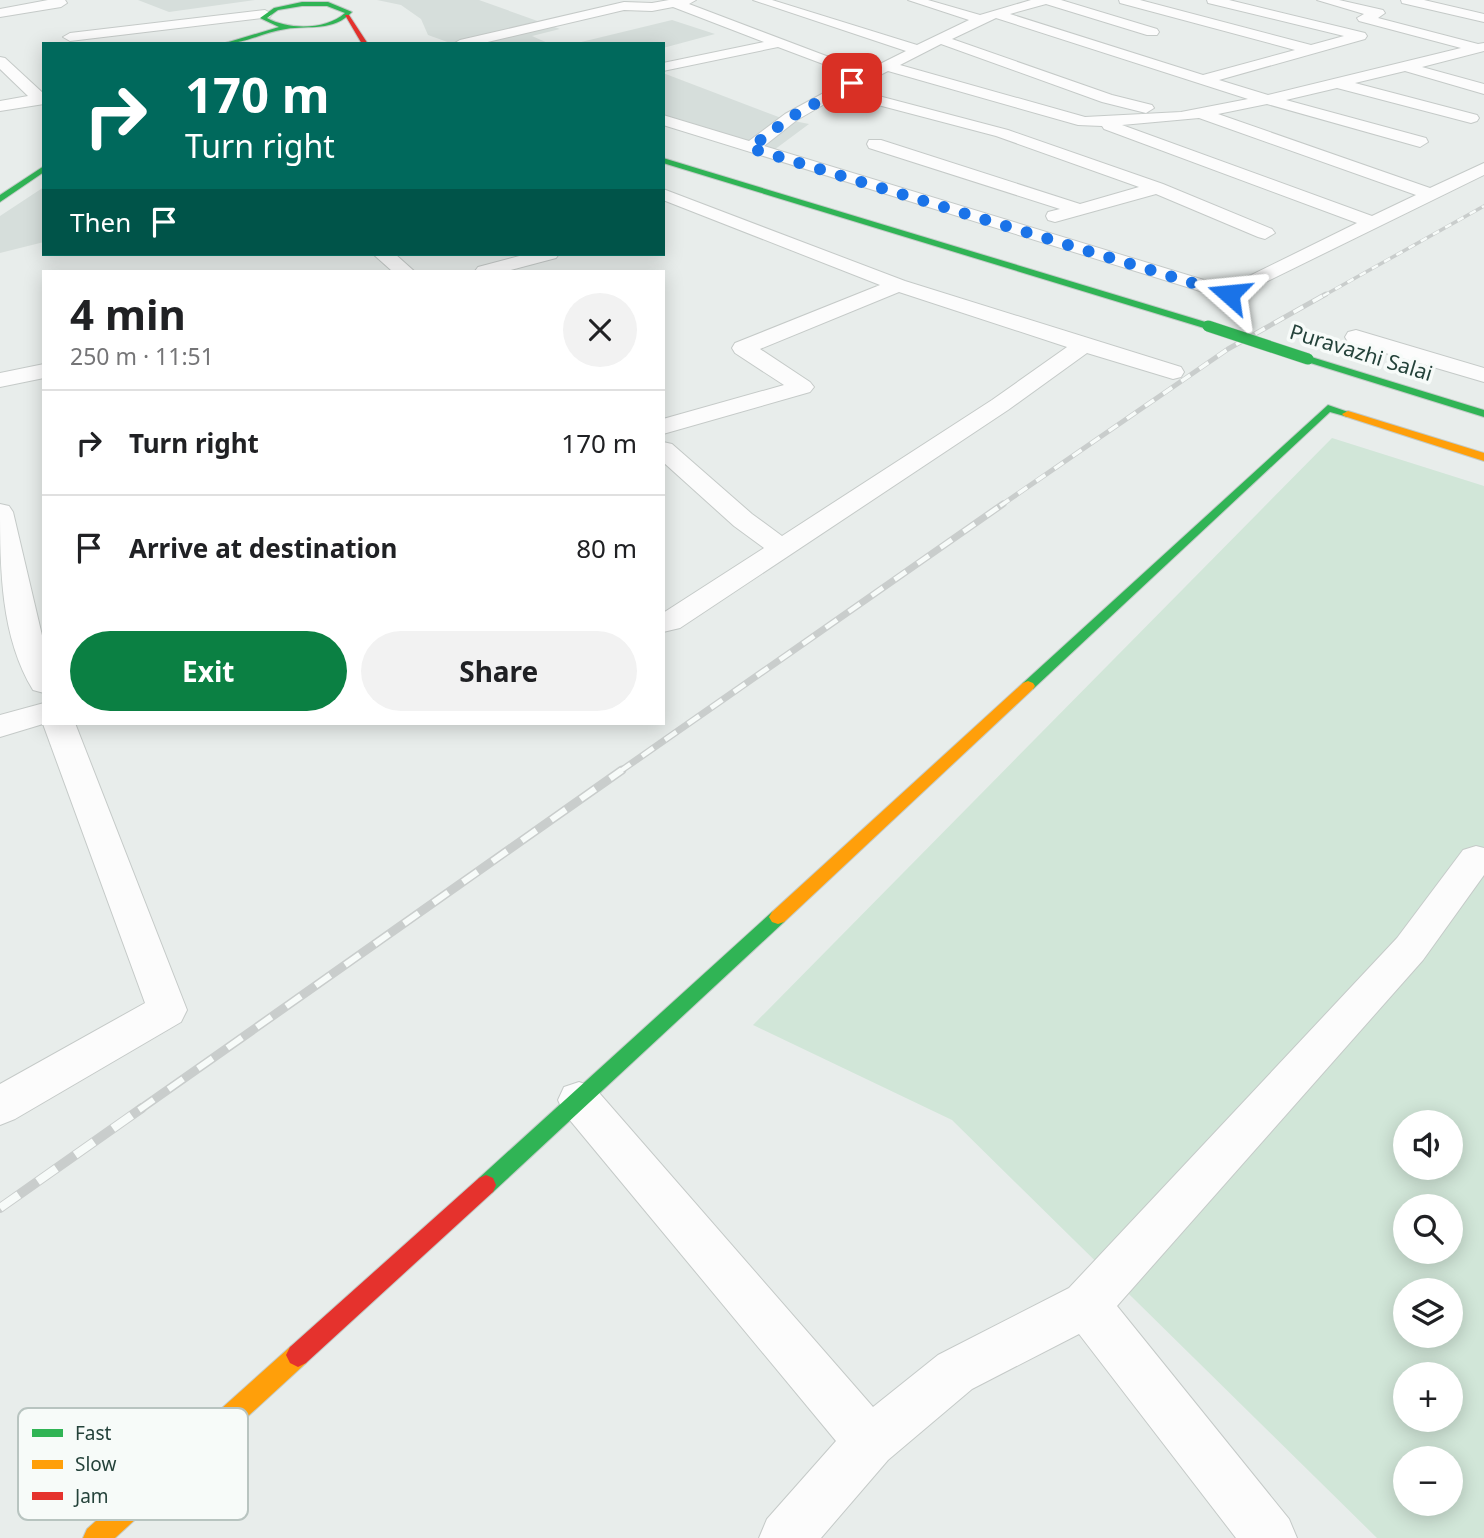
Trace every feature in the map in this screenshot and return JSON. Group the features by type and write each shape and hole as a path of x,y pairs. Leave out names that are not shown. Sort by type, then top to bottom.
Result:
{"main road":[{"path":"222,42 271,10 301,5 339,7"},
{"path":"233,42 291,27 323,24 339,7"},
{"path":"339,7 364,42"},
{"path":"271,10 268,23 338,41"},
{"name":"Puravazhi Salai","path":"665,161 1208,326 1484,414"},
{"path":"0,199 42,169"},
{"path":"239,1408 579,1100 1328,408 1484,457"},
{"path":"96,1538 116,1520"}],"street":[{"path":"630,0 652,7"},
{"path":"469,42 624,6 652,7 690,0"},
{"path":"760,0 917,50"},
{"path":"914,0 986,17 1011,19 1268,100 1420,142"},
{"path":"1125,0 1311,50"},
{"path":"1169,86 1360,36 1213,0"},
{"path":"1323,0 1378,13 1364,18 1482,48"},
{"path":"1407,0 1484,18"},
{"path":"750,148 791,117 837,90 986,17 1035,1 1152,32"},
{"path":"674,3 867,76"},
{"path":"567,7 589,14"},
{"path":"70,37 271,10"},
{"path":"0,13 71,11"},
{"path":"939,40 1107,99 1181,117"},
{"path":"665,66 779,43"},
{"path":"1332,44 1357,52"},
{"path":"887,66 1084,122 1181,117 1268,100 1482,48"},
{"path":"1382,59 1484,89"},
{"path":"0,61 42,99"},
{"path":"1339,83 1478,115"},
{"path":"837,90 1003,133 1157,188 1265,233"},
{"path":"0,106 42,99"},
{"path":"1200,113 1431,194"},
{"path":"1399,151 1478,115"},
{"path":"665,121 1229,294 1484,168"},
{"path":"1098,121 1373,223"},
{"path":"875,144 1075,208"},
{"path":"1020,228 1075,208 1157,188"},
{"path":"665,195 898,285 1173,372"},
{"path":"665,209 684,202"},
{"path":"385,256 403,270"},
{"path":"489,270 541,256"},
{"path":"665,426 802,387 743,348 898,285"},
{"path":"1356,337 1484,375"},
{"path":"665,623 670,622 1000,405 1083,345"},
{"path":"0,380 42,371"},
{"path":"665,451 743,520 782,548"},
{"path":"0,512 26,637 42,678"},
{"path":"0,726 42,714"},
{"path":"0,1106 167,1010 59,725"},
{"path":"786,1538 870,1442 955,1373 1086,1305 1410,949 1476,859"},
{"path":"579,1100 870,1442"},
{"path":"1086,1305 1270,1538"}],"shaded area":[{"path":"138,0 255,0 169,12"},
{"path":"377,0 479,0 560,29 532,36 546,42 447,42 428,35 421,19 401,5"},
{"path":"672,20 715,34 665,47 665,42 581,42"},
{"path":"665,74 784,119 809,124 774,150 665,120"},
{"path":"42,188 42,242 0,253 0,216"}],"green space":[{"path":"1332,438 1484,486 1484,1538 1377,1538 952,1120 753,1025"}],"railway":[{"path":"1323,296 1484,206"},
{"path":"1000,506 1228,349 1326,294"},
{"path":"619,772 1003,504"},
{"path":"139,1110 622,770"},
{"path":"0,1208 142,1108"}],"traffic: fast":[{"path":"302,4 328,4 349,12 332,23 308,27 282,26 263,18 276,9 302,4"},
{"path":"232,42 285,27"},
{"path":"665,161 1208,326"},
{"path":"0,199 42,169"},
{"path":"1208,326 1308,359"},
{"path":"1308,359 1484,414"},
{"path":"1028,686 1328,408 1348,414"},
{"path":"486,1185 778,917"}],"traffic: slow":[{"path":"1348,414 1484,457"},
{"path":"778,917 1028,686"},
{"path":"239,1408 298,1355"},
{"path":"96,1538 116,1520"}],"traffic: jam":[{"path":"347,16 364,42"},
{"path":"298,1355 486,1185"}],"route":[{"path":"852,83 791,117 750,148 1020,228 1229,294"}]}
